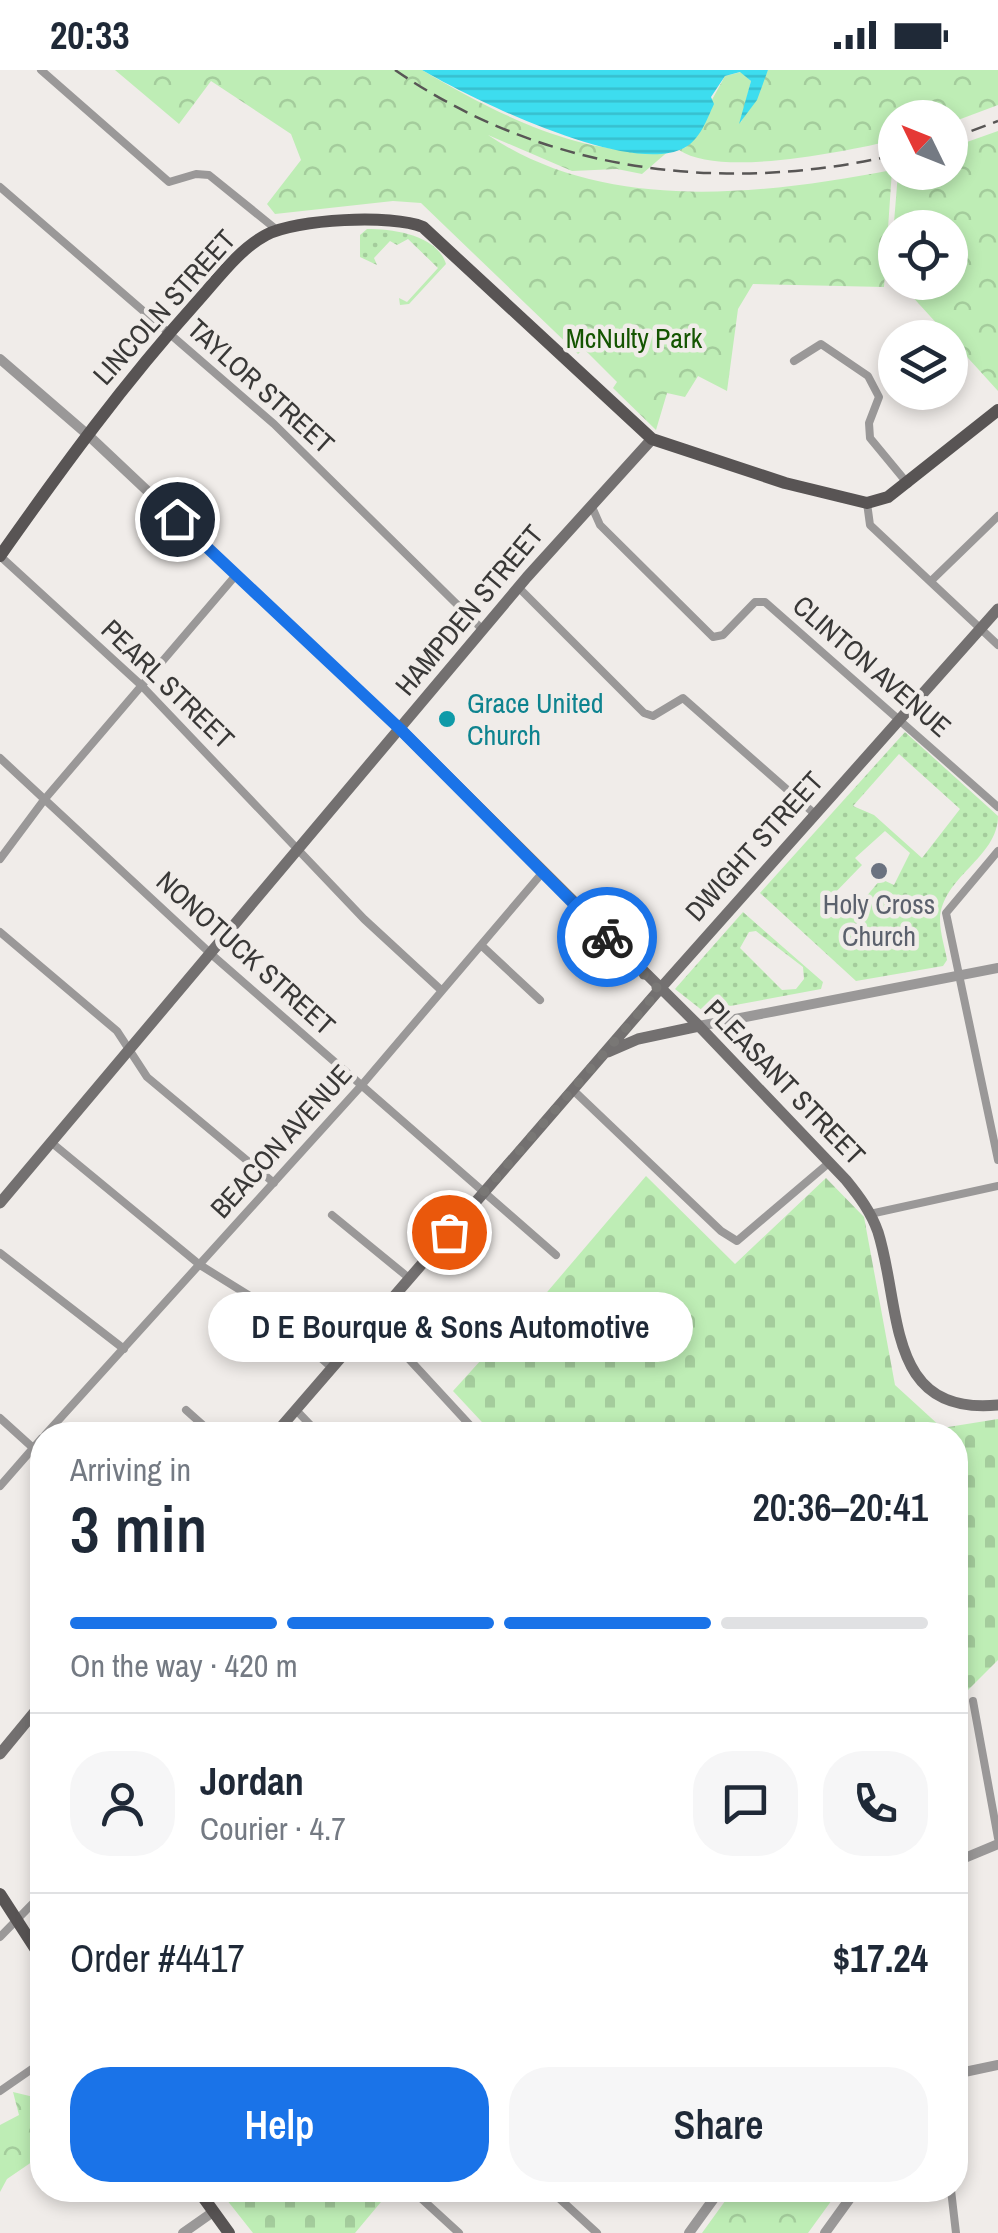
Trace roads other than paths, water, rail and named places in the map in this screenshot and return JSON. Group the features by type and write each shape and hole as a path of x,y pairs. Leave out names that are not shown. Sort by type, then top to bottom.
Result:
{"main road":[{"name":"LINCOLN STREET","path":"0,556 169,333 248,248 277,230 381,218 423,227 652,439"},
{"path":"652,439 786,483 866,503 908,484 998,410"},
{"name":"HAMPDEN STREET","path":"0,1203 518,587 652,439"},
{"name":"DWIGHT STREET","path":"285,1422 659,990 998,609"},
{"name":"PLEASANT STREET","path":"400,729 659,990 700,1026 830,1162 870,1214 904,1348 917,1380 955,1404 998,1405"},
{"path":"604,1054 638,1039 700,1026"},
{"path":"0,1754 30,1718"},
{"path":"0,1894 30,1940"},
{"path":"207,2202 229,2233"}],"street":[{"path":"42,70 169,182 196,174 209,175 272,221 277,230"},
{"name":"TAYLOR STREET","path":"0,187 274,424 483,630"},
{"path":"794,361 821,344 868,376 879,397 869,422 870,438 908,484"},
{"name":"PLEASANT STREET","path":"0,359 88,435 400,729"},
{"path":"866,503 870,525 998,645"},
{"name":"CLINTON AVENUE","path":"592,507 600,525 712,637 723,635 755,602 765,602 998,808"},
{"path":"931,581 998,516"},
{"name":"PEARL STREET","path":"0,556 141,685 364,919 442,990"},
{"path":"0,860 44,800 236,575"},
{"path":"518,587 644,713 653,716 683,698 816,815"},
{"name":"NONOTUCK STREET","path":"0,758 211,954 556,1255"},
{"path":"998,851 946,913 998,1160"},
{"name":"BEACON AVENUE","path":"57,1422 361,1086 543,872"},
{"path":"0,932 116,1031 147,1077 274,1183"},
{"path":"481,945 540,1000"},
{"path":"700,1026 998,968"},
{"path":"572,1090 721,1231 738,1241 830,1162"},
{"path":"52,1143 200,1265 253,1298 330,1367"},
{"path":"870,1214 998,1186"},
{"path":"332,1215 409,1278"},
{"path":"0,1254 124,1350"},
{"path":"372,1320 467,1422"},
{"path":"186,1410 199,1422"},
{"path":"296,1410 308,1422"},
{"path":"0,1418 30,1444"},
{"name":"BEACON AVENUE","path":"0,1486 30,1452"},
{"path":"968,1856 998,1841 973,1701"},
{"path":"0,1937 30,1907"},
{"path":"968,2071 998,2065"},
{"path":"0,2091 30,2070"},
{"path":"425,2202 459,2233"},
{"path":"563,2202 597,2233"},
{"path":"689,2233 711,2202"},
{"path":"825,2233 847,2202"},
{"path":"952,2202 956,2233"},
{"path":"184,2233 214,2212"}],"water":[{"path":"422,70 768,70 757,100 739,124 751,81 740,72 725,76 711,97 714,104 694,140 684,148 659,154 627,152 552,131"}],"railway":[{"path":"395,70 452,105 511,132 572,152 635,166 699,173 764,173 878,158"},
{"path":"968,132 998,121"}],"place":[{"name":"Grace United Church","path":"447,719"},
{"name":"Holy Cross Church","path":"879,871"},
{"name":"D E Bourque & Sons Automotive","path":"449,1232"}],"park label":[{"name":"McNulty Park","path":"634,338"}]}
